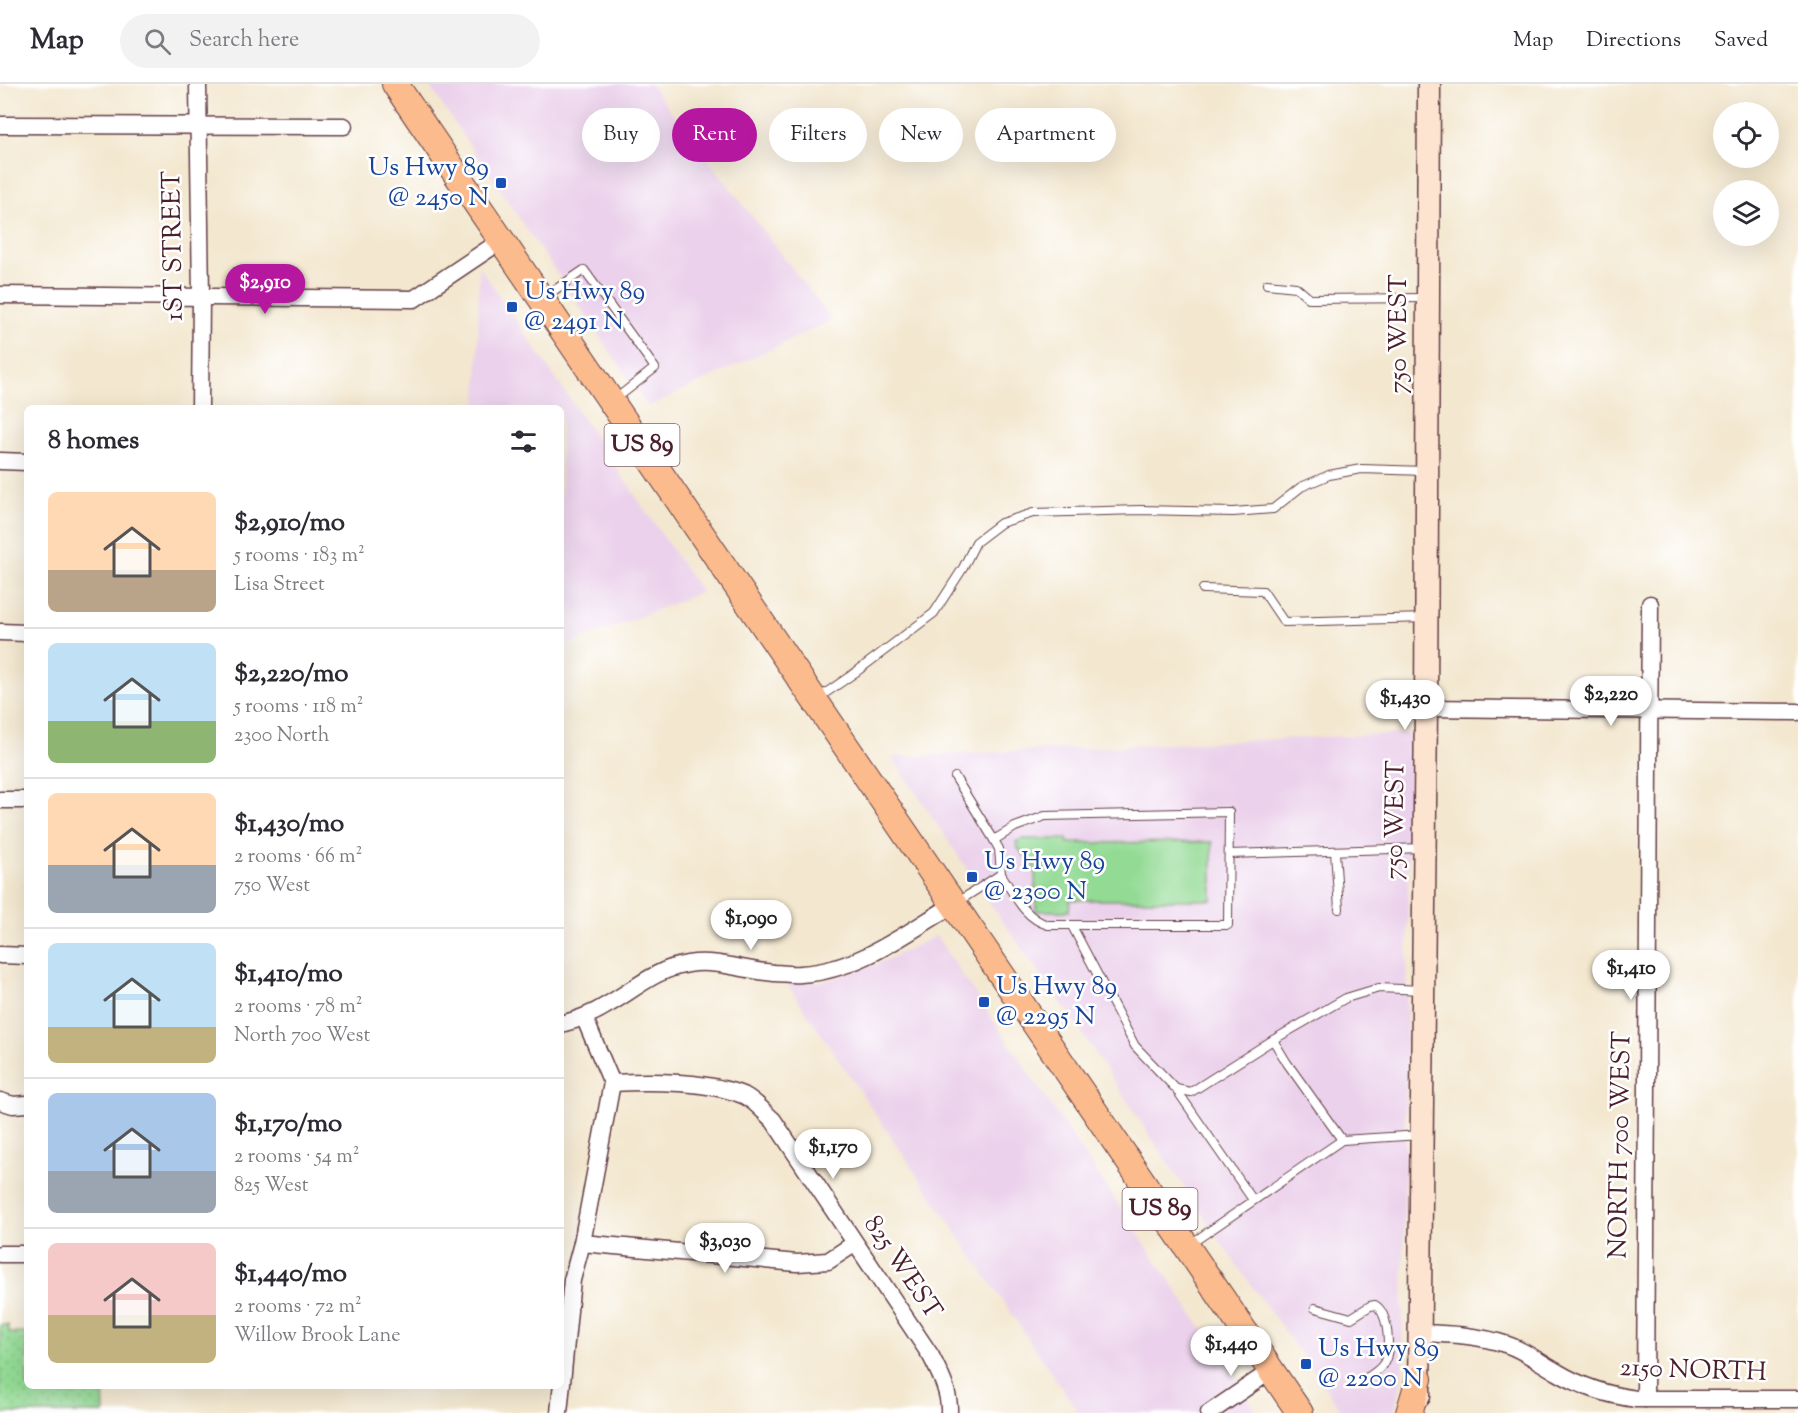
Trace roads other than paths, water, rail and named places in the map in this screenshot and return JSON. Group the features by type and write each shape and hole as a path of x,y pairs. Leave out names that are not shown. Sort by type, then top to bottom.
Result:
{"main road":[{"name":"US 89","path":"401,89 1185,1247 1300,1412"},
{"path":"1409,1413 1419,1379"}],"street":[{"name":"1ST STREET","path":"198,84 200,405"},
{"name":"750 WEST","path":"1419,1413 1429,84"},
{"path":"0,125 344,126"},
{"path":"0,295 414,299 502,240"},
{"path":"0,461 24,462"},
{"name":"NORTH 700 WEST","path":"1639,1401 1650,604"},
{"path":"0,632 24,633"},
{"path":"1426,708 1798,712"},
{"path":"0,800 24,800"},
{"path":"564,1023 584,1017 607,1005 648,977 688,964 726,964 769,972 801,974 842,966 870,955 953,905"},
{"path":"0,955 24,956"},
{"path":"564,1362 572,1280 582,1244 612,1083 584,1017"},
{"name":"825 WEST","path":"612,1083 716,1086 747,1097 773,1120 931,1356 943,1379 949,1413"},
{"path":"0,1101 14,1105 24,1104"},
{"path":"582,1244 798,1263 828,1261 854,1244"},
{"path":"0,1254 24,1254"},
{"name":"2150 NORTH","path":"1420,1333 1475,1336 1510,1346 1579,1384 1598,1392 1639,1401 1798,1399"},
{"path":"1209,1413 1272,1370"},
{"path":"559,1413 561,1389"}],"lane":[{"path":"542,299 584,270 655,368 612,401"},
{"path":"1267,284 1296,287 1310,299 1427,298"},
{"path":"814,700 856,672 934,613 963,568 976,542 1001,523 1033,513 1140,510 1233,512 1273,509 1301,487 1329,476 1361,469 1427,471"},
{"path":"1203,589 1263,591 1284,622 1426,618"},
{"path":"955,777 999,849 1001,874 1028,914 1037,922 1072,926 1228,925 1229,812 1045,816 1015,827 994,840"},
{"path":"1230,854 1424,848"},
{"path":"1335,852 1339,909"},
{"path":"953,905 1001,874"},
{"path":"1072,926 1135,1046 1176,1089 1253,1200"},
{"path":"1176,1089 1191,1092 1273,1040 1346,999 1379,988 1423,990"},
{"path":"1273,1040 1342,1140"},
{"path":"1185,1247 1342,1140 1422,1135"},
{"path":"1316,1308 1351,1318 1375,1305 1383,1313 1387,1325 1385,1361 1377,1370 1357,1384"}],"place":[{"name":"Us Hwy 89 @ 2450 N","path":"501,183"},
{"name":"Us Hwy 89 @ 2491 N","path":"512,307"},
{"name":"Us Hwy 89 @ 2300 N","path":"972,877"},
{"name":"Us Hwy 89 @ 2295 N","path":"984,1002"},
{"name":"Us Hwy 89 @ 2200 N","path":"1306,1364"}]}
